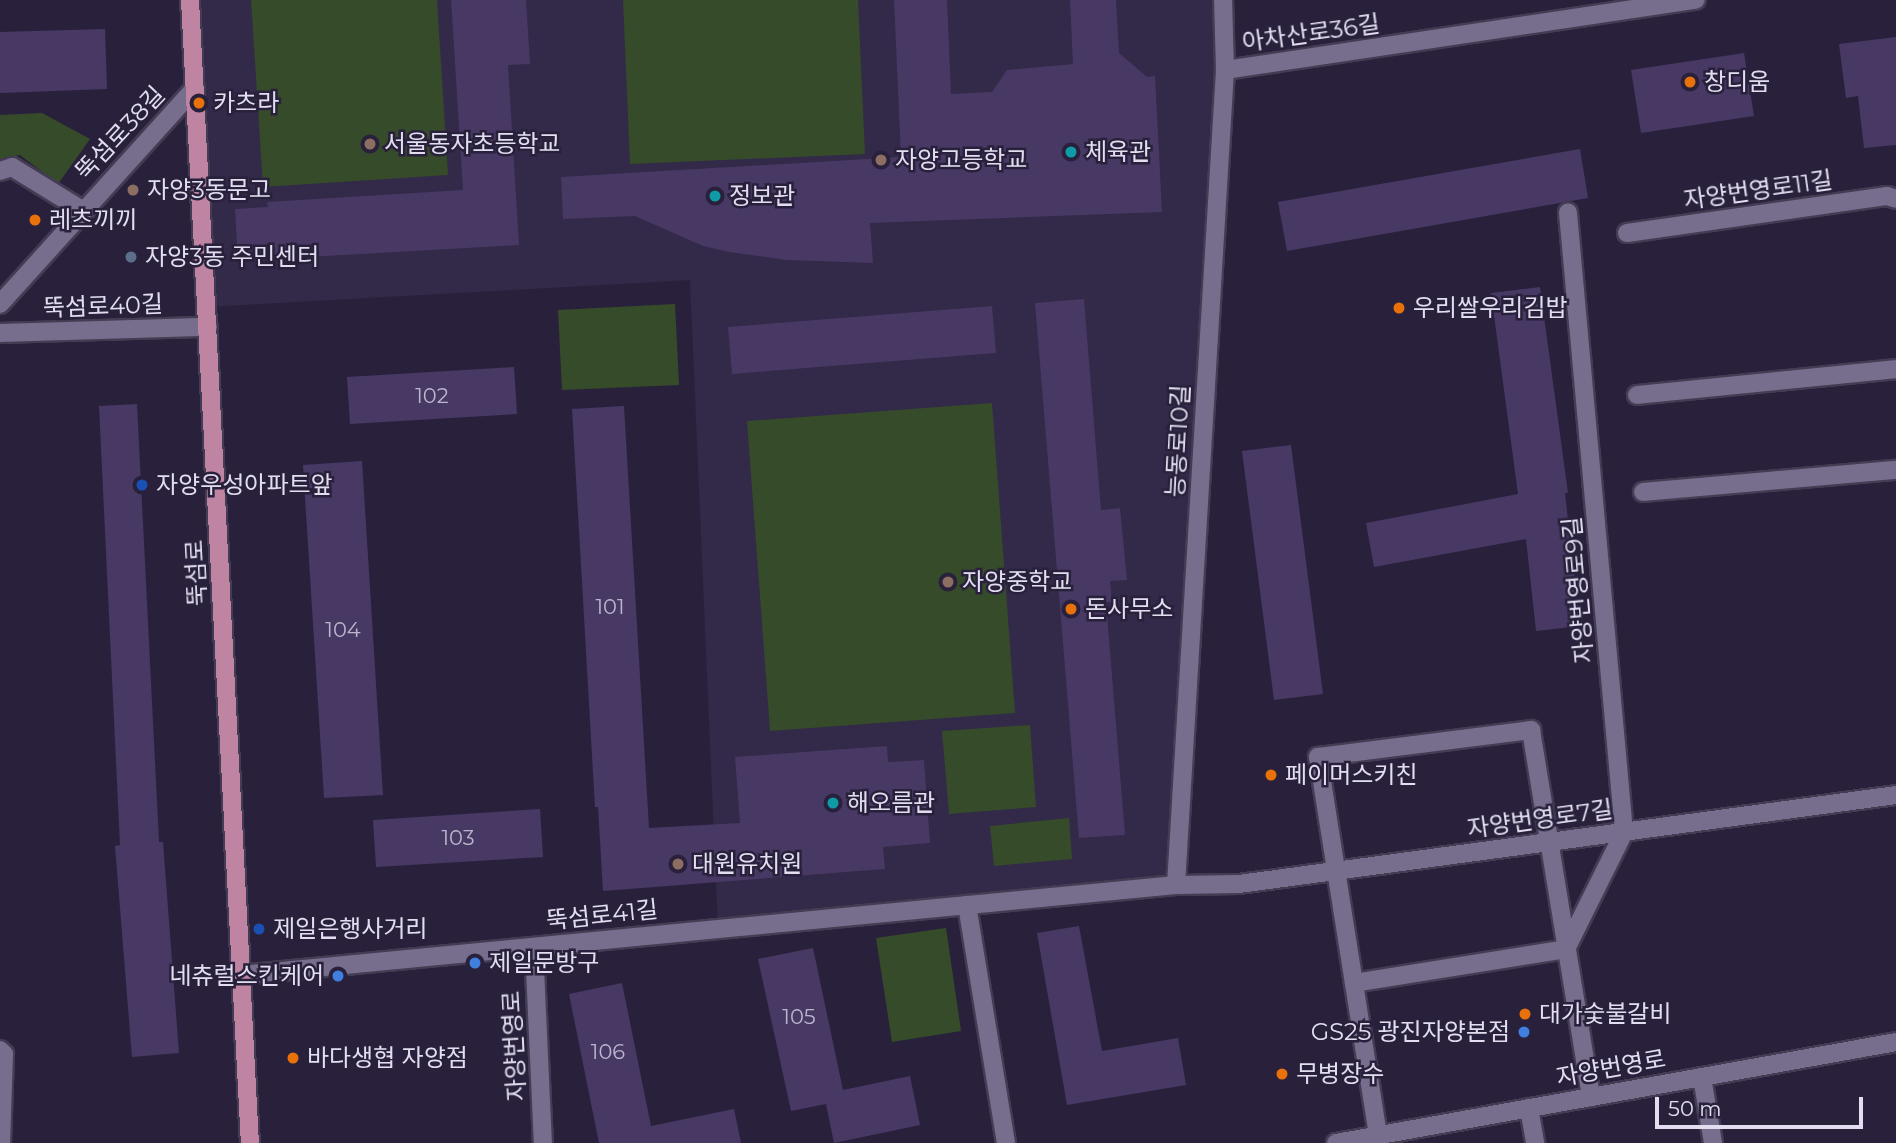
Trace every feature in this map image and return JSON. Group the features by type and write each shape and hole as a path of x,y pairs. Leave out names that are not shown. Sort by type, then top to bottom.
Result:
{"main road":[{"name":"뚝섬로","path":"190,0 250,1143"}],"street":[{"name":"능동로10길","path":"1175,885 1224,70 1223,0"},
{"name":"아차산로36길","path":"1224,70 1696,0"},
{"name":"뚝섬로38길","path":"0,304 195,88"},
{"name":"뚝섬로38길","path":"0,171 12,167 82,211"},
{"name":"자양번영로11길","path":"1627,233 1887,196 1896,199"},
{"name":"자양번영로9길","path":"1568,213 1624,832"},
{"name":"뚝섬로40길","path":"0,333 208,327"},
{"path":"1637,395 1896,369"},
{"path":"1643,492 1896,470"},
{"path":"1378,1135 1318,757 1531,730 1591,1097"},
{"name":"자양번영로7길","path":"1175,885 1239,884 1896,795"},
{"path":"1566,949 1624,832"},
{"name":"뚝섬로41길","path":"242,975 1175,885"},
{"path":"967,905 1006,1143"},
{"name":"자양번영로","path":"534,947 543,1143"},
{"path":"1354,983 1566,949"},
{"name":"자양번영로","path":"1336,1143 1378,1135 1411,1136 1529,1108 1896,1042"},
{"path":"0,1050 4,1054 1,1143"},
{"path":"1702,1077 1713,1143"},
{"path":"1529,1108 1535,1143"}],"shaded area":[{"path":"190,0 1223,0 1176,885 718,929 690,280 206,307"}],"green space":[{"path":"251,0 437,0 448,175 263,187"},
{"path":"623,0 858,0 865,154 630,164"},
{"path":"42,113 90,139 58,184 20,155 0,159 0,115"},
{"path":"675,304 679,385 562,390 558,310"},
{"path":"992,403 1015,713 770,731 747,421"},
{"path":"1030,725 1036,807 949,814 942,731"},
{"path":"1069,818 1072,859 994,866 990,826"},
{"path":"946,928 961,1031 892,1042 876,938"}],"building":[{"path":"451,0 526,0 530,64 508,65 519,245 238,261 235,209 268,207 267,202 463,190"},
{"path":"894,0 947,0 951,94 992,92 1007,70 1073,64 1070,0 1116,0 1119,53 1147,77 1155,76 1162,212 870,223 873,263 787,260 729,252 703,246 635,216 563,219 561,177 901,157"},
{"path":"105,29 107,89 0,93 0,32"},
{"path":"1896,37 1896,145 1864,148 1858,96 1846,98 1839,44"},
{"path":"1744,53 1754,116 1641,133 1631,70"},
{"path":"1580,149 1588,198 1287,251 1278,202"},
{"path":"1540,287 1568,493 1565,493 1580,626 1536,631 1526,539 1374,567 1366,523 1518,494 1491,293"},
{"path":"1084,299 1101,510 1120,508 1127,580 1110,581 1112,602 1106,602 1125,835 1079,838 1035,303"},
{"path":"992,306 996,353 732,374 728,327"},
{"path":"514,367 517,414 350,424 347,377"},
{"path":"137,404 159,842 163,842 179,1053 132,1057 115,846 120,845 99,406"},
{"path":"624,406 649,828 740,823 735,757 887,746 888,762 924,760 930,843 883,847 885,869 603,891 598,807 595,807 572,409"},
{"path":"1291,445 1323,694 1274,700 1242,451"},
{"path":"362,461 383,795 324,798 303,465"},
{"path":"540,809 543,857 376,867 373,820"},
{"path":"1079,926 1102,1051 1178,1038 1186,1085 1067,1105 1037,933"},
{"path":"813,948 843,1090 910,1076 920,1125 834,1143 826,1104 791,1111 758,959"},
{"path":"622,983 651,1126 734,1109 741,1143 599,1143 569,994"}],"place":[{"name":"창디움","path":"1690,82"},
{"name":"카츠라","path":"199,103"},
{"name":"서울동자초등학교","path":"370,144"},
{"name":"체육관","path":"1071,152"},
{"name":"자양고등학교","path":"881,160"},
{"name":"자양3동문고","path":"133,190"},
{"name":"정보관","path":"715,196"},
{"name":"레츠끼끼","path":"35,220"},
{"name":"자양3동 주민센터","path":"131,257"},
{"name":"우리쌀우리김밥","path":"1399,308"},
{"name":"자양우성아파트앞","path":"142,485"},
{"name":"자양중학교","path":"948,582"},
{"name":"돈사무소","path":"1071,609"},
{"name":"페이머스키친","path":"1271,775"},
{"name":"해오름관","path":"833,803"},
{"name":"대원유치원","path":"678,864"},
{"name":"제일은행사거리","path":"259,929"},
{"name":"제일문방구","path":"475,963"},
{"name":"네츄럴스킨케어","path":"338,976"},
{"name":"대가숯불갈비","path":"1525,1014"},
{"name":"GS25 광진자양본점","path":"1524,1032"},
{"name":"바다생협 자양점","path":"293,1058"},
{"name":"무병장수","path":"1282,1074"}]}
